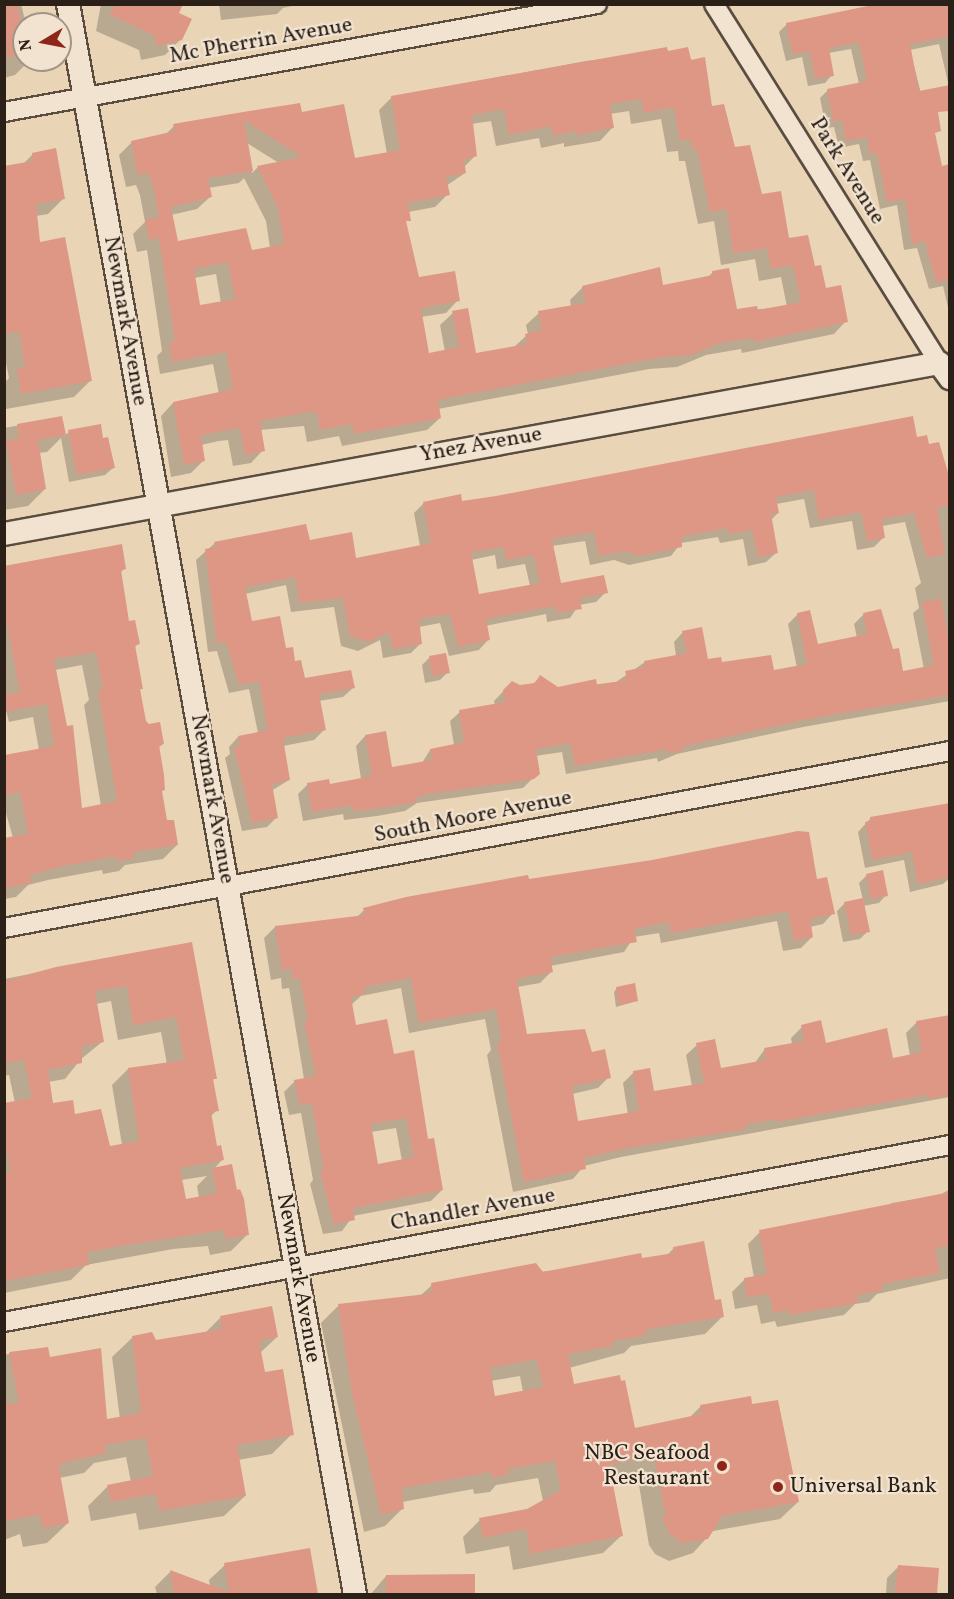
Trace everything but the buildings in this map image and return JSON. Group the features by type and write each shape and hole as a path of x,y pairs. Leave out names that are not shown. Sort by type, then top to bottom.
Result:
{"street":[{"name":"Newmark Avenue","path":"68,4 354,1594"},
{"name":"Mc Pherrin Avenue","path":"4,112 597,4"},
{"name":"Park Avenue","path":"714,4 944,371"},
{"name":"Ynez Avenue","path":"4,534 944,371"},
{"name":"South Moore Avenue","path":"4,928 950,751"},
{"name":"Chandler Avenue","path":"4,1322 950,1145"}],"place":[{"name":"NBC Seafood Restaurant","path":"722,1466"},
{"name":"Universal Bank","path":"778,1487"}]}
